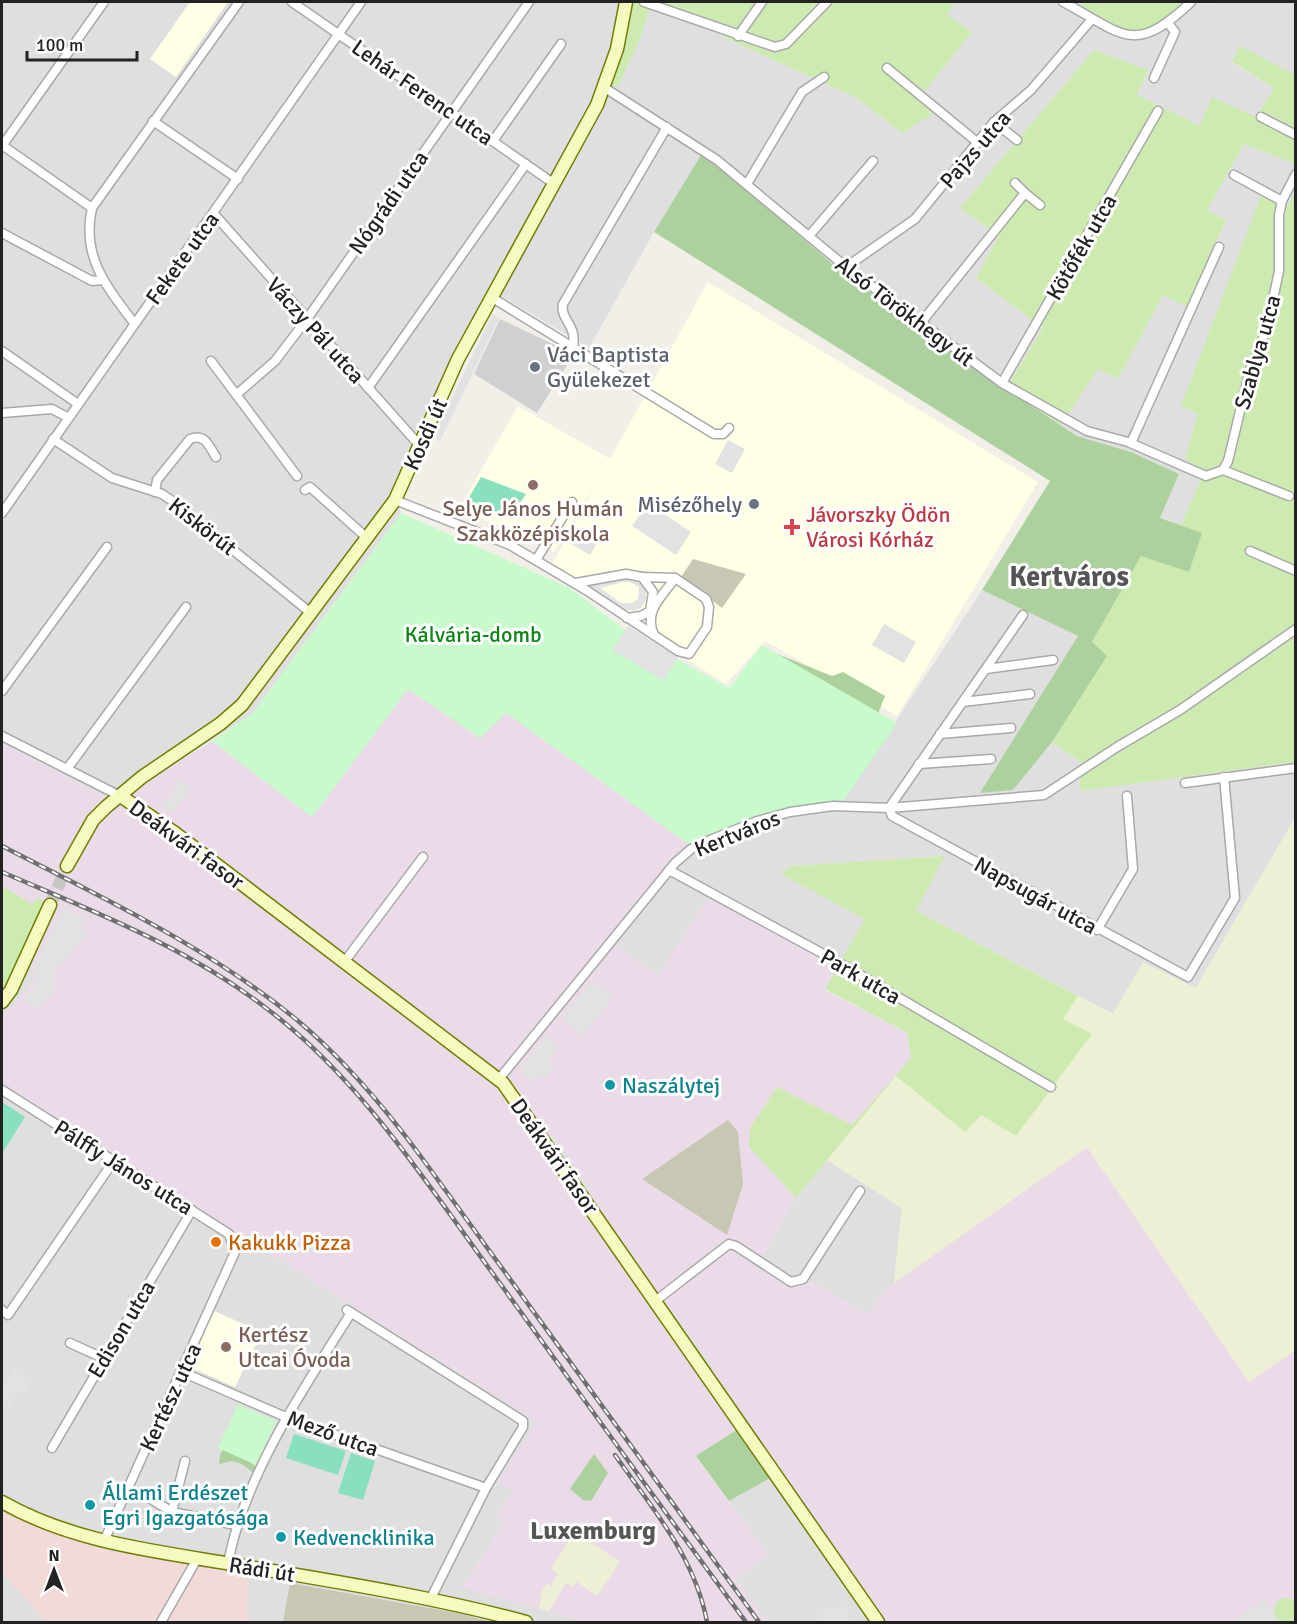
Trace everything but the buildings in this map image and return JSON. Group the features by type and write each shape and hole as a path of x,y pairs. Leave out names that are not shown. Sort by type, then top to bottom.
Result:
{"street":[{"path":"92,208 2,146 104,2"},
{"path":"134,323 101,280 90,240 92,208 239,2"},
{"name":"Lehár Ferenc utca","path":"292,2 553,183"},
{"name":"Fekete utca","path":"2,513 67,417 214,214 361,2"},
{"name":"Nógrádi utca","path":"237,394 275,361 307,319 529,2"},
{"name":"Kosdi út","path":"67,866 93,820 122,797 142,777 220,724 242,705 395,500 458,359 605,88 617,49 626,2"},
{"path":"644,2 775,47 786,44 827,2"},
{"path":"738,36 762,2"},
{"path":"1064,2 1102,26 1137,36 1152,33 1168,23 1191,2"},
{"name":"Pajzs utca","path":"846,267 915,219 994,122 1031,90 1092,19"},
{"path":"1154,78 1175,32 1168,23"},
{"path":"493,141 561,44"},
{"path":"887,68 977,142"},
{"path":"747,184 802,92 824,77"},
{"name":"Alsó Törökhegy út","path":"605,88 667,127 747,184 846,267 1002,383 1087,432 1131,443 1197,474 1215,475 1223,470"},
{"name":"Kötőfék utca","path":"1002,383 1158,111"},
{"path":"1261,117 1296,135"},
{"path":"153,121 238,179"},
{"path":"994,122 1017,140"},
{"path":"573,347 575,335 562,311 563,304 667,127"},
{"path":"809,236 873,161"},
{"path":"368,388 526,164"},
{"name":"Szablya utca","path":"1223,470 1228,461 1250,370 1267,328 1280,271 1277,237 1282,201 1296,174"},
{"path":"1234,175 1282,201"},
{"path":"1015,183 1040,205"},
{"path":"920,324 1025,193"},
{"name":"Váczy Pál utca","path":"214,214 420,446"},
{"path":"2,233 92,281 101,280"},
{"path":"1131,443 1219,247"},
{"path":"491,297 714,434 723,434 729,428"},
{"path":"2,351 78,404"},
{"path":"211,361 297,476"},
{"path":"2,413 52,409 67,417"},
{"path":"155,492 158,480 190,439 196,436 203,438 216,457"},
{"name":"Kiskörút","path":"53,439 112,478 155,492 190,513 312,614"},
{"path":"1223,470 1289,496"},
{"path":"305,490 310,487 367,538"},
{"path":"395,500 498,539 576,583 678,651 689,654 706,627 709,607 706,599 675,578 626,574 576,583"},
{"path":"537,560 572,502"},
{"path":"2,691 107,548"},
{"path":"1250,551 1296,571"},
{"path":"642,577 653,592 650,627 654,636"},
{"path":"627,618 650,611 675,578"},
{"path":"67,769 186,607"},
{"path":"889,808 1023,615"},
{"name":"Kertváros","path":"499,1079 669,870 691,849 757,820 820,807 889,808 1044,795 1117,747 1180,710 1296,629"},
{"path":"986,669 1053,660"},
{"path":"963,702 1030,694"},
{"path":"940,734 1011,728"},
{"path":"2,736 122,797"},
{"path":"919,764 991,759"},
{"path":"1185,783 1296,768"},
{"name":"Napsugár utca","path":"889,808 892,816 1097,930 1188,977 1235,898 1224,777"},
{"path":"1097,930 1133,869 1127,795"},
{"name":"Deákvári fasor","path":"122,797 146,812 499,1079 531,1120 654,1302 878,1623"},
{"path":"345,961 423,856"},
{"name":"Park utca","path":"669,870 840,963 1051,1087"},
{"path":"2,1002 11,990 50,905"},
{"name":"Pálffy János utca","path":"2,1090 229,1234 235,1252"},
{"path":"5,1313 113,1162"},
{"path":"654,1302 729,1244 796,1283 803,1279 860,1191"},
{"name":"Edison utca","path":"52,1448 192,1210"},
{"name":"Kertész utca","path":"104,1541 235,1252"},
{"path":"228,1564 236,1525 288,1418 349,1312 520,1417 523,1427 486,1488 431,1598"},
{"path":"70,1342 104,1358"},
{"name":"Mező utca","path":"182,1372 288,1418 486,1488"},
{"path":"172,1512 185,1461"},
{"path":"127,1491 148,1497 172,1512 236,1525"},
{"name":"Rádi út","path":"2,1502 29,1516 104,1541 431,1598 526,1623"},
{"path":"161,1623 197,1559"}],"shaded area":[{"path":"2,2 634,2 611,84 618,87 640,39 651,4 715,29 725,38 857,98 902,133 919,98 972,32 947,15 955,2 1084,2 1081,5 1295,2 1295,75 1240,47 1232,63 1274,88 1256,117 1200,126 1137,95 1148,70 1094,50 960,208 999,236 976,278 1043,328 1006,389 839,270 703,153 654,232 589,348 489,289 394,487 401,513 253,713 138,788 128,801 102,795 2,743"},
{"path":"190,2 228,2 176,77 150,59"},
{"path":"1244,144 1295,164 1295,192 1289,207 1263,194 1182,406 1199,414 1205,470 1181,526 1160,518 1179,475 1131,452 1077,436 1061,425 1098,369 1118,379 1163,295 1187,307 1226,220 1207,210"},
{"name":"Jávorszky Ödön Városi Kórház","path":"708,282 1038,482 897,716 765,641 726,684 548,572 601,474 554,552 506,527 457,512 518,406 610,459"},
{"path":"493,313 499,319 440,441 433,437"},
{"path":"500,319 574,354 537,413 474,374"},
{"path":"728,440 745,449 732,473 715,464"},
{"path":"648,503 691,532 676,555 632,526"},
{"path":"572,531 596,545 590,555 566,541"},
{"path":"693,559 746,574 722,608 681,577"},
{"path":"626,576 641,581 646,588 646,599 641,608 634,611 622,609 593,592 590,584","holes":["630,582 639,587 638,599 632,603 621,603 600,588"]},
{"path":"982,590 1079,636 981,793 1013,789 1052,742 1080,761 1080,791 1295,762 1295,818 1195,989 1113,1014 916,911 944,856 790,866 782,873 865,919 841,962 658,976 608,940 694,848 719,831 754,815 788,807 842,803"},
{"path":"884,624 916,642 904,663 872,645"},
{"path":"628,626 678,657 664,681 612,650"},
{"path":"408,688 480,738 506,712 694,848 608,940 658,976 708,898 841,962 825,990 907,1033 911,1058 852,1126 777,1087 750,1147 796,1198 761,1258 791,1285 812,1282 867,1314 894,1283 1087,1147 1249,1382 1295,1350 1295,1622 873,1622 738,1429 696,1457 768,1554 735,1579 767,1622 586,1622 463,1588 504,1522 496,1516 513,1491 497,1481 537,1422 2,1085 2,1018 37,978 32,967 2,961 2,743 102,795 127,801 138,788 212,741 312,817"},
{"path":"181,780 191,788 172,813 162,806"},
{"path":"1295,818 1295,1350 1249,1382 1087,1147 894,1283 902,1208 827,1160 896,1076 965,1132 981,1115 1092,1034 1063,1019 1078,996 1113,1014 1143,962 1196,988"},
{"path":"63,908 86,918 80,926 88,935 53,972 55,992 36,1010 23,999 40,980 33,967"},
{"path":"2,961 32,967 37,978 2,1018"},
{"path":"592,981 612,998 582,1037 562,1017"},
{"path":"546,1036 559,1048 548,1062 553,1067 544,1080 538,1075 532,1081 520,1069"},
{"path":"2,1085 538,1422 497,1481 514,1491 496,1516 505,1522 463,1587 586,1622 2,1622"},
{"path":"728,1120 738,1132 743,1184 727,1235 642,1179"},
{"path":"553,1135 591,1189 583,1195 545,1140"},
{"path":"827,1160 902,1208 894,1283 867,1314 812,1282 791,1285 761,1258 796,1198"},
{"path":"668,1305 713,1367 708,1371 664,1308"},
{"name":"Kertész Utcai Óvoda","path":"214,1311 262,1332 235,1387 194,1369 191,1363"},
{"path":"18,1367 34,1384 24,1393 21,1390 12,1398 14,1401 8,1407 5,1404 2,1407 2,1382"},
{"path":"772,1477 873,1622 767,1622 735,1579 767,1554 729,1501"},
{"path":"2,1504 54,1531 106,1550 248,1572 247,1622 47,1622 2,1573"},
{"path":"575,1532 620,1562 597,1596 577,1582 572,1587 566,1583 549,1611 539,1608 542,1597 539,1596 547,1584 551,1586 558,1574 551,1568"},
{"path":"290,1583 457,1613 491,1622 283,1622"},
{"path":"1264,1600 1279,1622 1236,1622 1234,1620"},
{"path":"848,1606 850,1621 818,1622 816,1609"}],"green space":[{"path":"634,2 955,2 947,15 972,32 919,98 938,110 902,133 857,98 725,38 715,29 651,4 640,39 618,87 611,85"},
{"path":"1084,2 1186,2 1157,26 1135,32 1112,24 1081,5"},
{"path":"1240,46 1295,75 1295,164 1244,144 1207,210 1226,220 1187,307 1163,295 1118,379 1098,369 1061,425 1006,389 1043,328 976,278 999,236 960,208 1094,50 1148,70 1137,95 1200,126 1212,97 1256,117 1274,88 1232,62"},
{"path":"703,152 839,270 992,380 1077,436 1131,452 1179,474 1160,518 1202,533 1189,572 1141,556 1092,642 1107,656 1052,742 1013,790 980,793 1078,636 982,590 1050,481 654,232"},
{"path":"1295,192 1295,762 1080,791 1080,761 1052,742 1106,656 1092,642 1141,555 1189,572 1201,534 1181,526 1205,470 1185,459 1198,414 1181,406 1262,193 1288,206"},
{"path":"481,477 526,494 510,517 467,501"},
{"name":"Kálvária-domb","path":"401,513 570,588 622,628 729,688 762,645 897,723 842,803 782,810 748,819 731,826 694,848 506,713 480,738 408,689 312,817 212,741 253,713"},
{"path":"765,649 832,676 843,672 885,696 875,721"},
{"path":"945,856 916,911 1078,996 1063,1019 1092,1034 1016,1136 981,1115 965,1132 896,1076 796,1198 749,1147 750,1128 777,1087 852,1125 911,1058 907,1033 825,989 865,919 781,874 790,866"},
{"path":"2,886 32,904 38,897 43,902 18,964 2,996"},
{"path":"2,1102 25,1117 3,1152 2,1151"},
{"path":"238,1405 276,1421 256,1465 218,1448"},
{"path":"738,1429 772,1477 729,1501 696,1456"},
{"path":"294,1434 346,1451 338,1475 286,1458"},
{"path":"229,1440 238,1454 257,1467 253,1473 245,1466 233,1461 219,1465 220,1455"},
{"path":"351,1453 375,1461 363,1500 338,1493"},
{"path":"594,1454 608,1473 591,1501 583,1500 570,1489"},
{"path":"1286,1598 1295,1601 1298,1610 1295,1619 1286,1622 1277,1619 1274,1610 1277,1601"}],"tunnel":[{"path":"50,905 67,866"}],"railway":[{"path":"2,846 154,925 228,969 297,1020 348,1068 394,1121 422,1158 759,1622"},
{"path":"2,872 104,916 204,966 266,1008 331,1066 360,1097 414,1165 746,1622"},
{"path":"615,1455 657,1514 682,1555 693,1576 707,1622"}],"place":[{"name":"Váci Baptista Gyülekezet","path":"535,367"},
{"name":"Selye János Humán Szakközépiskola","path":"533,485"},
{"name":"Misézőhely","path":"754,504"},
{"name":"Jávorszky Ödön Városi Kórház","path":"792,527"},
{"name":"Naszálytej","path":"610,1085"},
{"name":"Kakukk Pizza","path":"216,1242"},
{"name":"Kertész Utcai Óvoda","path":"226,1347"},
{"name":"Állami Erdészet Egri Igazgatósága","path":"90,1505"},
{"name":"Kedvencklinika","path":"281,1537"}],"district":[{"name":"Kertváros","path":"1069,576"},
{"name":"Luxemburg","path":"593,1530"}]}
